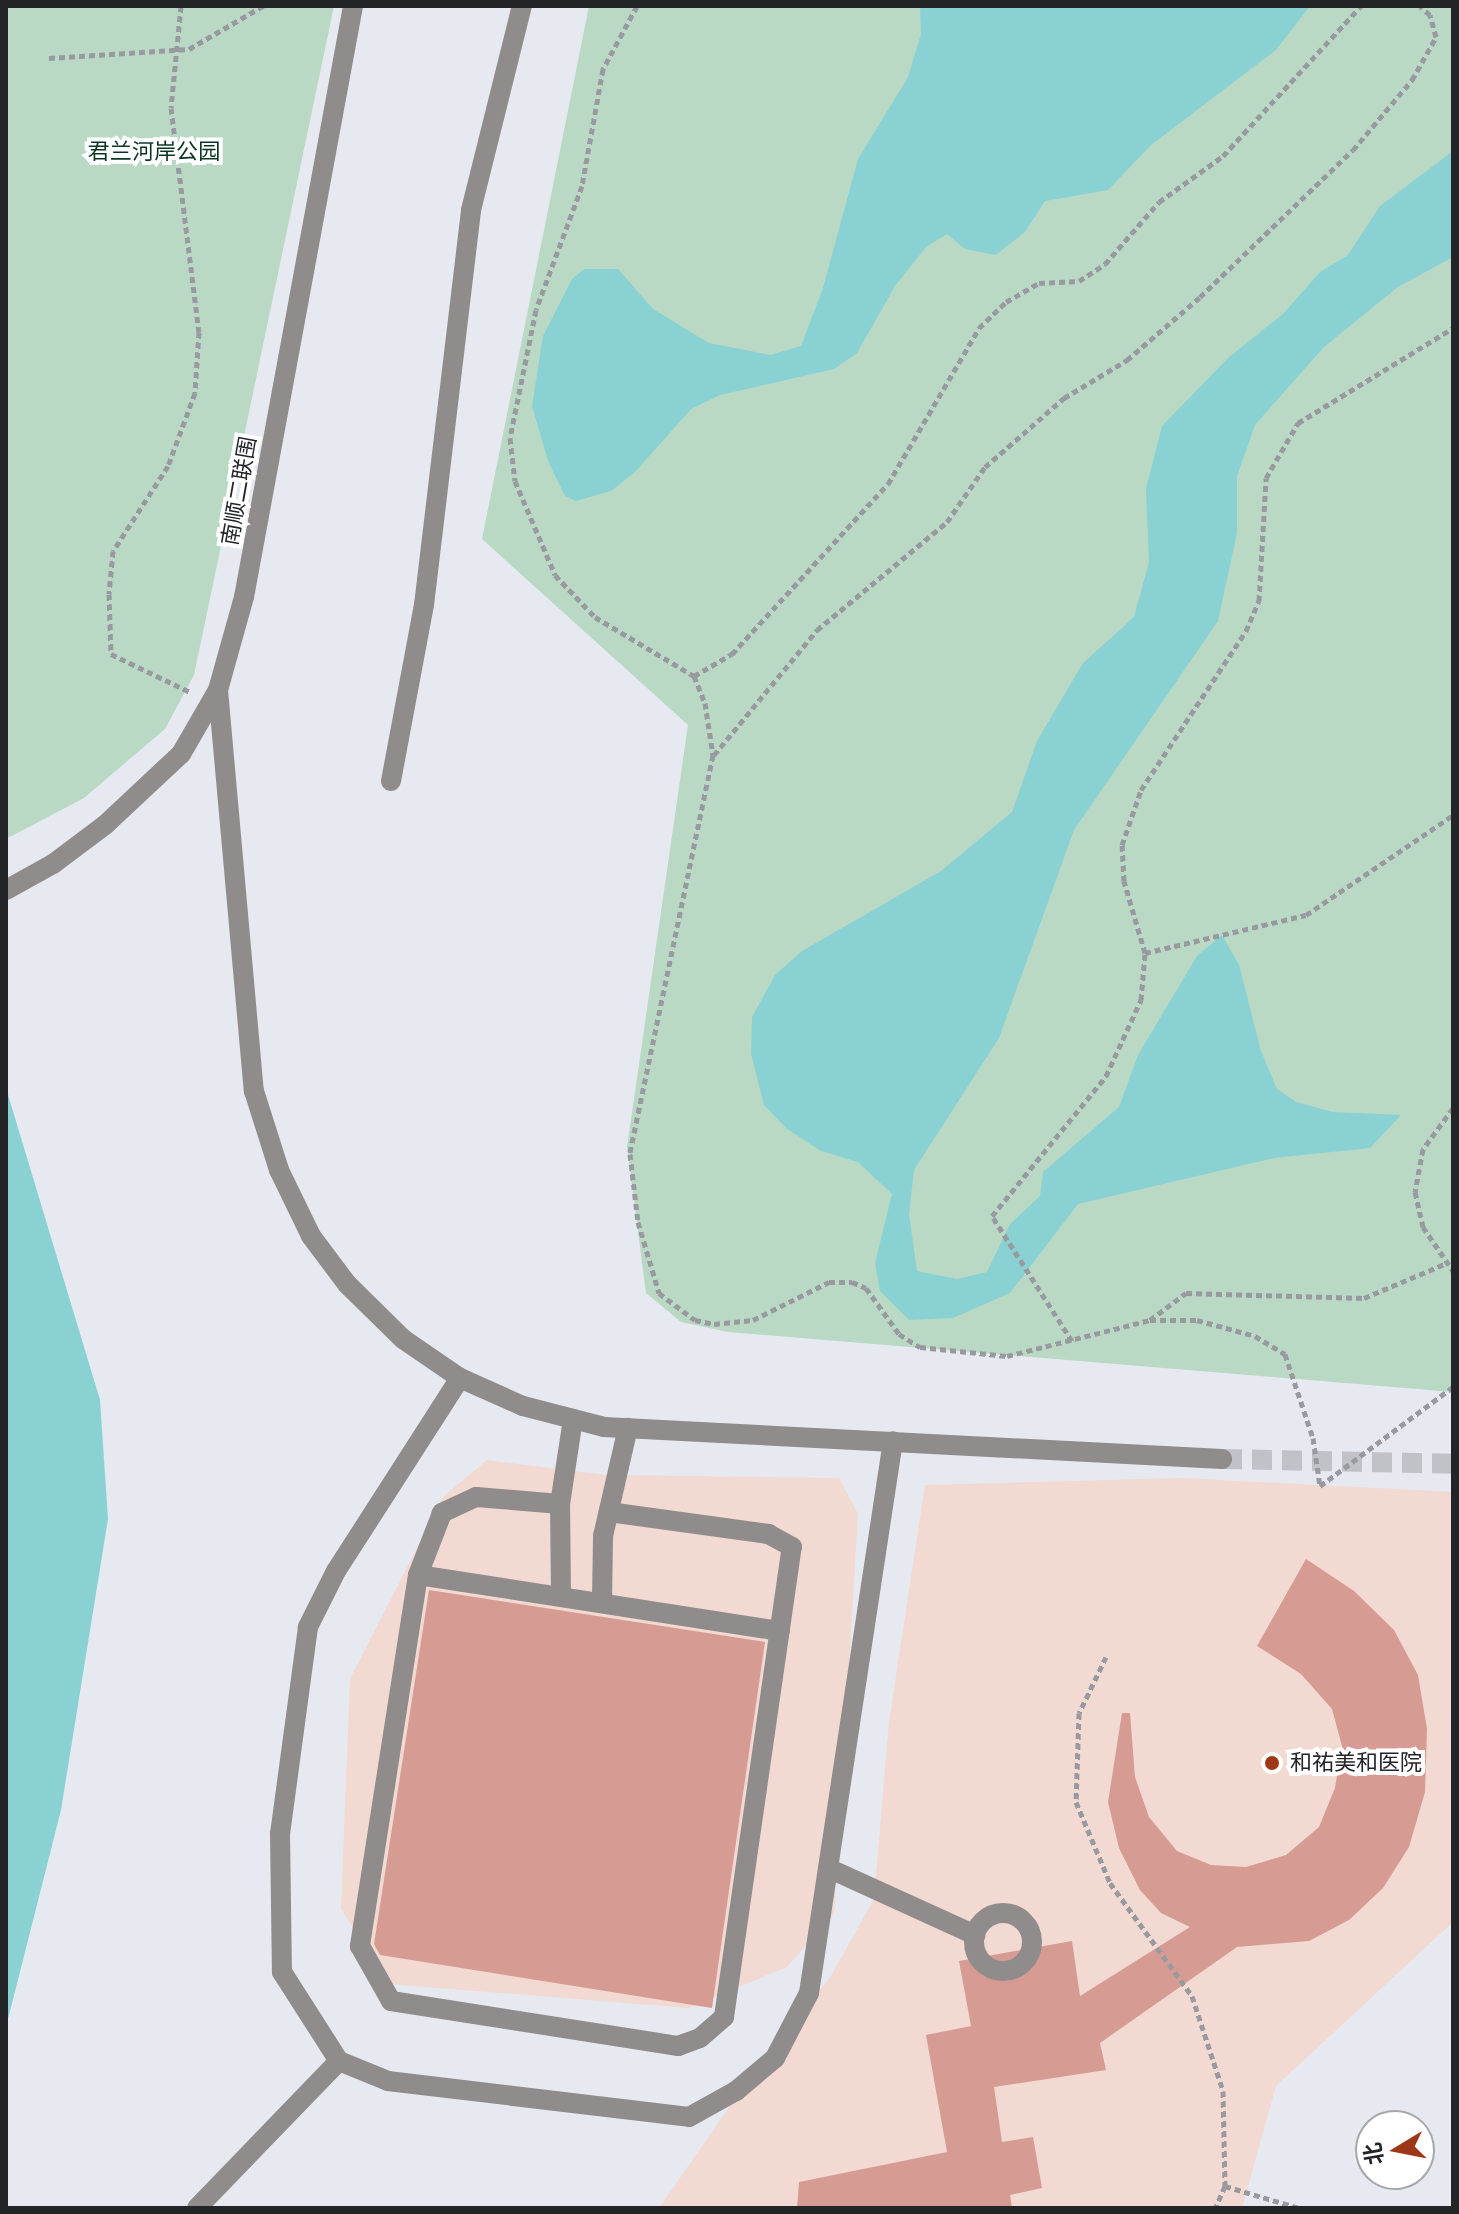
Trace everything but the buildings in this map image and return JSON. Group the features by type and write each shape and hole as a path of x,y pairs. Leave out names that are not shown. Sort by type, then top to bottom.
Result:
{"street":[{"name":"南顺二联围","path":"6,890 53,864 105,825 181,754 215,696 244,597 353,6"},
{"path":"391,781 424,605 471,210 522,6"},
{"path":"215,696 254,1091 279,1170 311,1236 347,1284 403,1339 460,1378 523,1406 573,1419 628,1428 1222,1459"},
{"path":"460,1378 336,1571 308,1627 280,1833 282,1972 339,2061 388,2081 689,2117 736,2091 775,2058 809,1993 893,1441"},
{"path":"561,1596 560,1504 573,1419"},
{"path":"602,1602 603,1536 628,1428"},
{"path":"560,1504 476,1497 459,1501 442,1513 418,1575 360,1946 391,2001 678,2046 700,2038 724,2017 792,1547 769,1534 608,1512"},
{"path":"418,1575 780,1631"},
{"path":"828,1868 975,1935"},
{"path":"197,2208 339,2061"}],"path":[{"path":"181,6 171,108 176,183 199,332 195,393 168,466 113,551 111,654 215,696"},
{"path":"49,58 189,49 263,6"},
{"path":"637,6 603,69 582,186 536,310 510,438 515,481 555,575 595,617 694,676 705,703 713,755 630,1154 638,1222 659,1293 695,1320 714,1324 753,1320 829,1282 852,1282 866,1288 899,1334 920,1347 1007,1356 1150,1320 1197,1320 1255,1336 1285,1354 1313,1438 1320,1486 1453,1387"},
{"path":"694,676 732,654 888,484 979,328 1006,302 1039,283 1079,281 1105,264 1159,202 1223,156 1361,6"},
{"path":"713,755 817,630 947,522 985,467 1064,398 1127,360 1353,150 1412,80 1436,37 1430,15 1420,6"},
{"path":"1072,1341 992,1216 1106,1076 1141,1000 1145,953 1124,881 1122,845 1141,790 1246,631 1259,601 1266,478 1298,423 1453,328"},
{"path":"1145,953 1306,915 1453,815"},
{"path":"1453,1108 1423,1149 1415,1192 1423,1227 1453,1271"},
{"path":"1150,1320 1186,1293 1364,1298 1447,1263"},
{"path":"1106,1657 1079,1713 1076,1802 1110,1883 1192,1996 1223,2091 1225,2186 1215,2208"},
{"path":"1225,2186 1299,2208"}],"shaded area":[{"path":"487,1460 607,1475 839,1478 858,1514 834,1914 787,1967 688,2008 389,1984 341,1909 350,1679 443,1497"},
{"path":"1182,1478 1453,1492 1453,1922 1276,2086 1242,2208 659,2208 748,2080 831,1976 874,1899 889,1722 925,1485"}],"green space":[{"name":"君兰河岸公园","path":"6,6 334,6 194,675 165,729 84,798 6,839"},
{"path":"589,6 1453,6 1453,1392 728,1332 681,1322 646,1293 627,1147 688,725 482,539"}],"water":[{"path":"920,6 1310,6 1276,50 1151,145 1108,190 1045,201 1025,232 996,255 965,249 947,234 926,247 895,286 857,353 834,369 720,395 691,409 635,472 611,491 576,501 565,496 548,461 532,406 543,336 572,279 584,269 618,269 653,309 709,343 770,355 801,346 823,288 858,159 908,77 921,34"},
{"path":"1453,151 1453,257 1398,287 1324,347 1255,425 1237,476 1237,533 1218,621 1074,830 999,1038 914,1170 909,1214 917,1271 957,1279 987,1272 1010,1224 1040,1196 1043,1172 1119,1107 1138,1055 1197,956 1222,935 1239,965 1261,1051 1277,1089 1296,1102 1333,1112 1401,1115 1370,1148 1274,1158 1078,1204 1010,1293 953,1318 909,1320 880,1291 875,1263 892,1194 858,1162 821,1151 787,1129 764,1105 751,1054 752,1017 775,975 802,951 941,871 1012,812 1037,741 1083,663 1134,617 1149,562 1146,489 1162,426 1229,357 1283,314 1320,272 1348,255 1380,206"},
{"path":"6,1088 100,1400 108,1519 61,1810 6,2027"}],"tunnel":[{"path":"1222,1459 1453,1464"}],"place":[{"name":"和祐美和医院","path":"1272,1763"}]}
